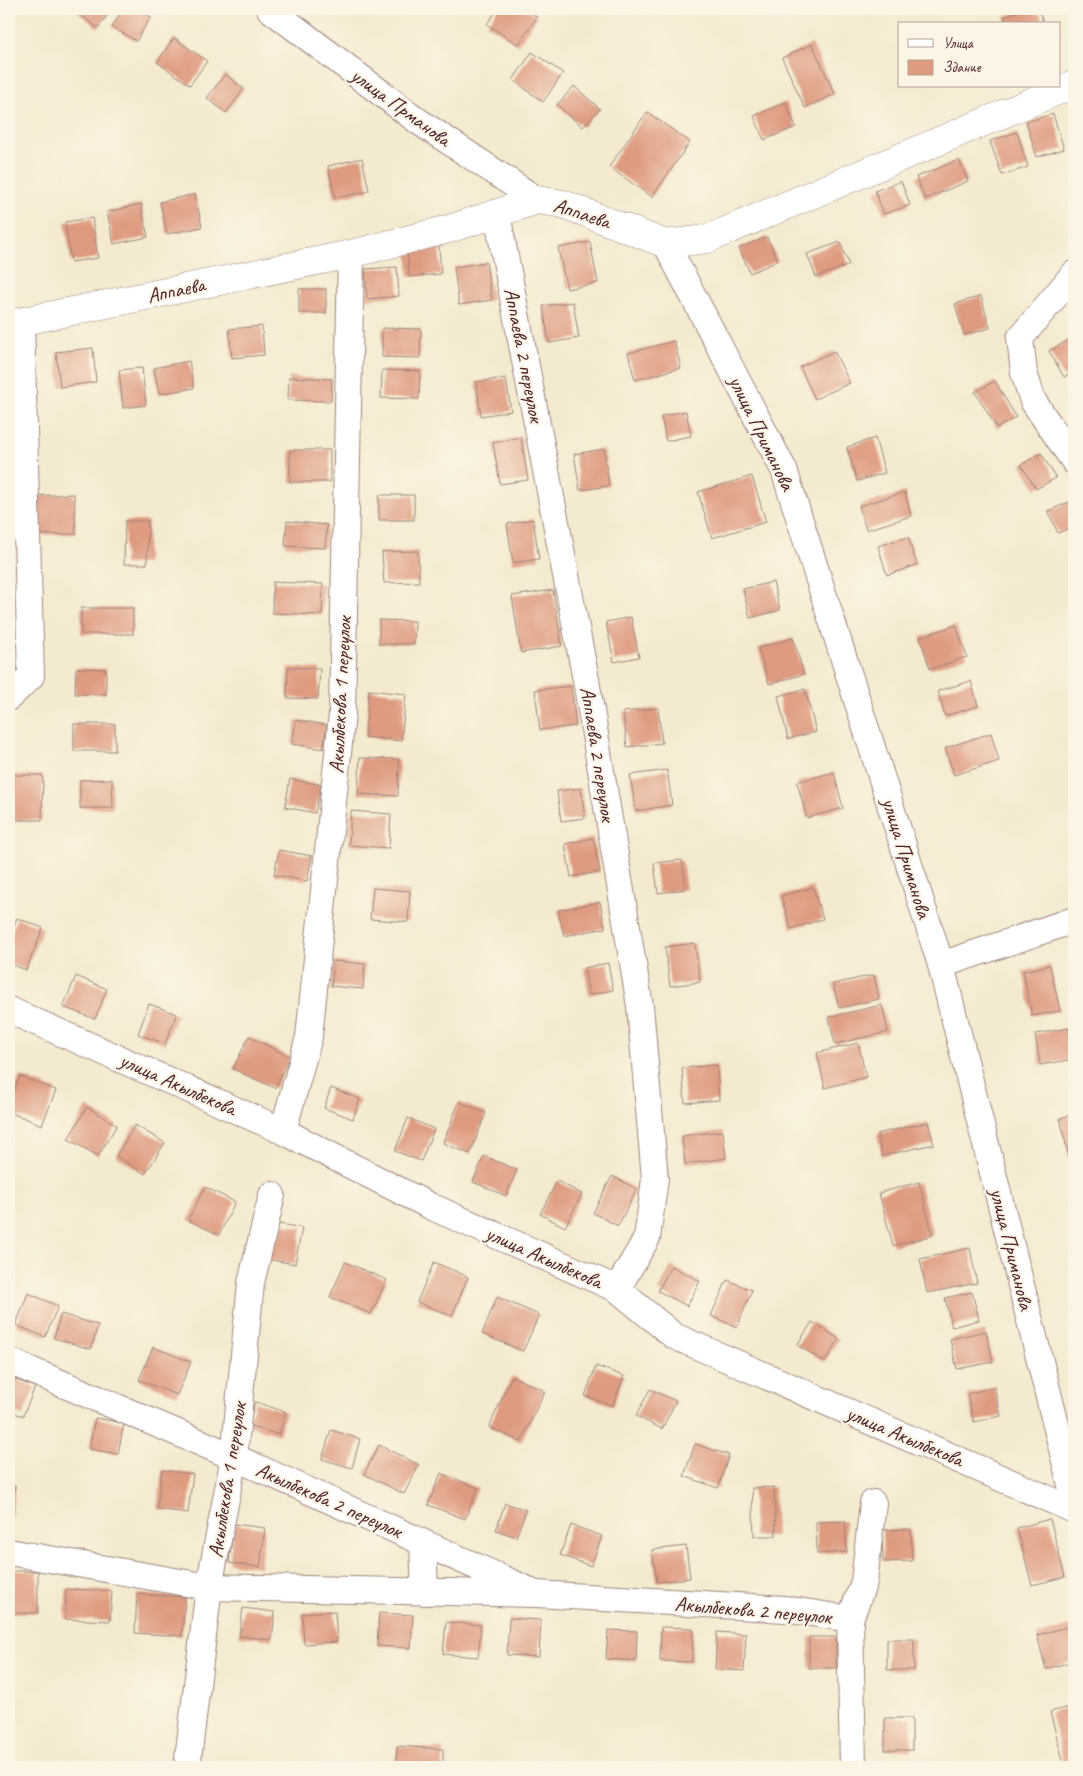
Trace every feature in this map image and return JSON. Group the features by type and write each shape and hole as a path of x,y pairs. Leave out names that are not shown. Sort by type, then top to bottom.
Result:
{"street":[{"name":"улица Прманова","path":"270,9 418,121 536,200"},
{"name":"Аппаева","path":"15,323 351,254 497,214 512,206 536,200 563,204 666,244 707,240 1074,84"},
{"name":"Аппаева 2 переулок","path":"497,214 586,680 640,1006 654,1179 647,1238 617,1289"},
{"name":"улица Приманова","path":"666,244 784,470 940,965 1074,1498"},
{"name":"Акылбекова 1 переулок","path":"283,1131 309,1037 342,714 351,254"},
{"path":"1074,274 1063,284 1020,338 1024,373 1033,401 1074,461"},
{"path":"9,698 31,676 15,323"},
{"path":"940,965 1074,920"},
{"name":"улица Акылбекова","path":"9,1010 283,1131 430,1206 617,1289 674,1336 1074,1510"},
{"name":"Акылбекова 1 переулок","path":"187,1767 209,1587 234,1457 251,1283 272,1195"},
{"name":"Акылбекова 2 переулок","path":"9,1361 234,1457 538,1594"},
{"path":"850,1619 864,1582 873,1502"},
{"path":"423,1543 425,1592"},
{"name":"Акылбекова 2 переулок","path":"9,1552 209,1587 538,1594 785,1609 850,1619 853,1767"}],"building":[{"path":"82,9 112,9 98,28 78,13"},
{"path":"123,9 137,9 151,17 136,41 112,27"},
{"path":"498,9 526,9 537,17 518,45 487,24"},
{"path":"1023,9 1038,9 1043,22 1006,22 1004,17"},
{"path":"174,38 207,61 190,85 157,62"},
{"path":"812,44 835,94 805,108 782,58"},
{"path":"532,52 563,73 543,102 513,80"},
{"path":"225,74 244,89 226,113 207,98"},
{"path":"574,86 600,109 583,127 557,105"},
{"path":"786,102 796,127 764,140 754,116"},
{"path":"647,112 690,142 652,197 609,167"},
{"path":"1053,114 1064,149 1037,157 1026,122"},
{"path":"1017,132 1028,167 1002,175 990,141"},
{"path":"362,158 369,191 335,198 328,166"},
{"path":"959,160 968,181 925,199 916,177"},
{"path":"901,181 910,205 884,214 875,191"},
{"path":"195,194 202,227 167,234 160,202"},
{"path":"141,204 148,237 114,244 107,212"},
{"path":"92,218 98,258 71,262 65,222"},
{"path":"767,237 778,261 750,273 739,248"},
{"path":"590,242 598,283 567,289 558,248"},
{"path":"840,242 849,265 816,277 807,254"},
{"path":"439,245 441,274 409,277 407,247"},
{"path":"486,262 492,300 459,305 454,267"},
{"path":"397,267 399,296 367,299 365,269"},
{"path":"299,289 326,289 326,313 299,313"},
{"path":"981,296 990,328 964,335 955,304"},
{"path":"573,302 579,338 549,343 543,306"},
{"path":"262,326 264,355 232,358 229,329"},
{"path":"382,328 421,329 420,358 382,357"},
{"path":"1074,337 1074,371 1064,377 1049,351"},
{"path":"674,341 681,368 635,380 628,353"},
{"path":"93,348 96,382 60,387 56,352"},
{"path":"834,351 850,383 815,399 800,367"},
{"path":"189,361 194,388 159,394 154,368"},
{"path":"142,368 146,405 123,408 119,370"},
{"path":"382,370 420,371 419,399 381,398"},
{"path":"289,377 332,379 331,401 288,400"},
{"path":"506,378 511,411 481,416 476,382"},
{"path":"995,381 1016,417 997,428 975,392"},
{"path":"686,411 691,436 666,441 661,416"},
{"path":"521,437 528,480 500,484 493,443"},
{"path":"875,438 885,473 857,481 847,447"},
{"path":"604,449 609,486 580,490 574,454"},
{"path":"290,450 330,450 330,482 290,482"},
{"path":"1041,453 1056,478 1036,489 1021,465"},
{"path":"752,476 766,522 712,538 698,492"},
{"path":"905,492 911,516 866,530 859,506"},
{"path":"74,494 76,534 36,535 35,496"},
{"path":"379,495 414,495 414,520 379,520"},
{"path":"1074,500 1074,526 1058,533 1048,511"},
{"path":"533,519 539,559 513,563 507,524"},
{"path":"125,521 148,521 147,564 124,564"},
{"path":"287,521 327,525 325,548 285,546"},
{"path":"908,537 917,565 887,575 878,546"},
{"path":"418,551 419,582 384,583 382,552"},
{"path":"273,582 323,584 322,615 272,613"},
{"path":"773,582 780,610 750,618 743,589"},
{"path":"553,590 562,646 521,653 512,596"},
{"path":"81,608 133,608 133,634 81,634"},
{"path":"631,617 639,657 614,662 606,622"},
{"path":"379,620 415,621 414,644 379,644"},
{"path":"956,625 967,657 930,669 920,637"},
{"path":"793,638 804,674 769,684 758,648"},
{"path":"288,667 320,669 318,699 287,698"},
{"path":"76,668 106,669 106,694 75,694"},
{"path":"971,681 978,706 945,716 938,691"},
{"path":"571,686 576,726 540,730 535,690"},
{"path":"805,689 816,732 788,739 778,696"},
{"path":"369,690 406,694 401,741 365,737"},
{"path":"658,708 662,743 627,747 623,712"},
{"path":"296,720 327,725 323,749 292,744"},
{"path":"74,724 115,724 115,751 74,751"},
{"path":"991,733 999,761 954,775 945,748"},
{"path":"360,758 399,759 398,796 358,794"},
{"path":"667,770 672,805 636,811 630,775"},
{"path":"834,772 843,808 807,818 797,782"},
{"path":"12,775 43,775 42,820 11,820"},
{"path":"112,779 113,808 80,808 80,780"},
{"path":"290,779 321,785 315,813 285,807"},
{"path":"581,788 585,818 561,821 557,791"},
{"path":"351,811 391,814 389,848 349,845"},
{"path":"593,838 600,872 571,877 565,844"},
{"path":"279,850 312,856 307,881 274,875"},
{"path":"682,860 686,889 658,893 654,863"},
{"path":"813,887 823,919 791,929 781,896"},
{"path":"373,888 410,891 408,922 370,919"},
{"path":"600,902 605,928 564,936 558,910"},
{"path":"17,918 43,928 26,970 9,963 9,938"},
{"path":"695,943 700,982 670,986 665,947"},
{"path":"334,961 365,964 363,989 331,986"},
{"path":"608,963 613,990 589,995 584,968"},
{"path":"1050,965 1060,1011 1032,1016 1023,971"},
{"path":"874,975 879,999 839,1008 833,984"},
{"path":"76,976 107,989 95,1019 63,1007"},
{"path":"149,1004 177,1014 165,1044 138,1034"},
{"path":"882,1005 888,1032 835,1044 829,1017"},
{"path":"1069,1028 1074,1059 1040,1065 1035,1034"},
{"path":"249,1036 290,1057 275,1088 233,1069"},
{"path":"858,1043 866,1077 825,1088 817,1053"},
{"path":"717,1065 719,1100 685,1103 682,1068"},
{"path":"20,1076 56,1090 42,1125 9,1112 9,1103"},
{"path":"331,1088 360,1099 353,1119 324,1108"},
{"path":"459,1102 486,1113 470,1154 443,1143"},
{"path":"87,1107 117,1125 98,1156 68,1139"},
{"path":"1074,1114 1074,1165 1071,1166 1060,1118"},
{"path":"408,1118 434,1129 421,1161 395,1151"},
{"path":"928,1122 934,1144 882,1156 877,1134"},
{"path":"135,1125 165,1143 145,1174 116,1156"},
{"path":"723,1131 726,1158 685,1164 682,1136"},
{"path":"484,1156 517,1170 506,1196 473,1182"},
{"path":"612,1176 637,1189 618,1226 593,1213"},
{"path":"557,1181 582,1194 565,1227 540,1214"},
{"path":"919,1182 933,1235 893,1246 879,1193"},
{"path":"205,1187 235,1202 219,1235 188,1220"},
{"path":"268,1222 302,1228 295,1264 261,1258"},
{"path":"970,1248 977,1283 927,1293 920,1259"},
{"path":"345,1262 387,1280 371,1314 330,1297"},
{"path":"434,1262 468,1277 452,1316 417,1302"},
{"path":"671,1266 700,1281 687,1306 658,1291"},
{"path":"727,1280 752,1290 737,1327 711,1316"},
{"path":"972,1292 979,1320 952,1327 945,1298"},
{"path":"28,1293 58,1306 45,1337 16,1325"},
{"path":"497,1297 539,1315 523,1351 482,1334"},
{"path":"61,1314 98,1325 91,1349 54,1338"},
{"path":"812,1322 839,1339 825,1362 797,1345"},
{"path":"986,1331 993,1362 957,1369 950,1339"},
{"path":"153,1347 191,1362 177,1395 139,1380"},
{"path":"596,1366 624,1376 613,1406 585,1396"},
{"path":"512,1376 545,1391 521,1442 489,1427"},
{"path":"9,1377 35,1387 23,1416 9,1411"},
{"path":"994,1387 1001,1416 974,1422 967,1394"},
{"path":"650,1389 676,1401 662,1429 636,1416"},
{"path":"255,1402 286,1412 279,1435 248,1425"},
{"path":"95,1418 124,1423 118,1454 89,1449"},
{"path":"331,1430 360,1439 352,1468 322,1459"},
{"path":"695,1444 729,1455 718,1488 684,1476"},
{"path":"379,1445 419,1465 404,1494 364,1474"},
{"path":"162,1470 193,1474 188,1513 157,1509"},
{"path":"441,1473 478,1488 465,1519 428,1505"},
{"path":"9,1485 15,1486 11,1520 9,1520"},
{"path":"774,1487 776,1536 754,1536 752,1488"},
{"path":"505,1503 526,1510 516,1537 496,1530"},
{"path":"1050,1519 1065,1577 1032,1585 1017,1528"},
{"path":"845,1521 847,1552 817,1554 816,1522"},
{"path":"234,1524 265,1528 260,1567 229,1563"},
{"path":"571,1525 602,1536 591,1566 560,1555"},
{"path":"911,1529 912,1561 883,1562 882,1530"},
{"path":"686,1546 690,1578 657,1582 652,1550"},
{"path":"9,1571 38,1571 38,1613 9,1613"},
{"path":"66,1589 112,1591 110,1621 65,1619"},
{"path":"137,1594 185,1597 182,1636 135,1633"},
{"path":"243,1608 275,1612 272,1640 239,1636"},
{"path":"335,1611 337,1642 304,1644 302,1613"},
{"path":"379,1613 413,1615 411,1648 377,1646"},
{"path":"509,1618 541,1620 539,1657 507,1655"},
{"path":"446,1622 481,1625 478,1657 443,1654"},
{"path":"1074,1625 1074,1661 1046,1669 1037,1635"},
{"path":"661,1627 693,1628 692,1662 660,1661"},
{"path":"608,1630 637,1631 636,1661 606,1659"},
{"path":"717,1632 746,1634 744,1671 715,1669"},
{"path":"809,1637 836,1637 836,1668 809,1668"},
{"path":"887,1639 914,1639 914,1670 887,1670"},
{"path":"1074,1706 1074,1762 1064,1764 1050,1712"},
{"path":"885,1718 912,1718 912,1750 885,1750"},
{"path":"397,1746 443,1749 443,1767 396,1767"}]}
